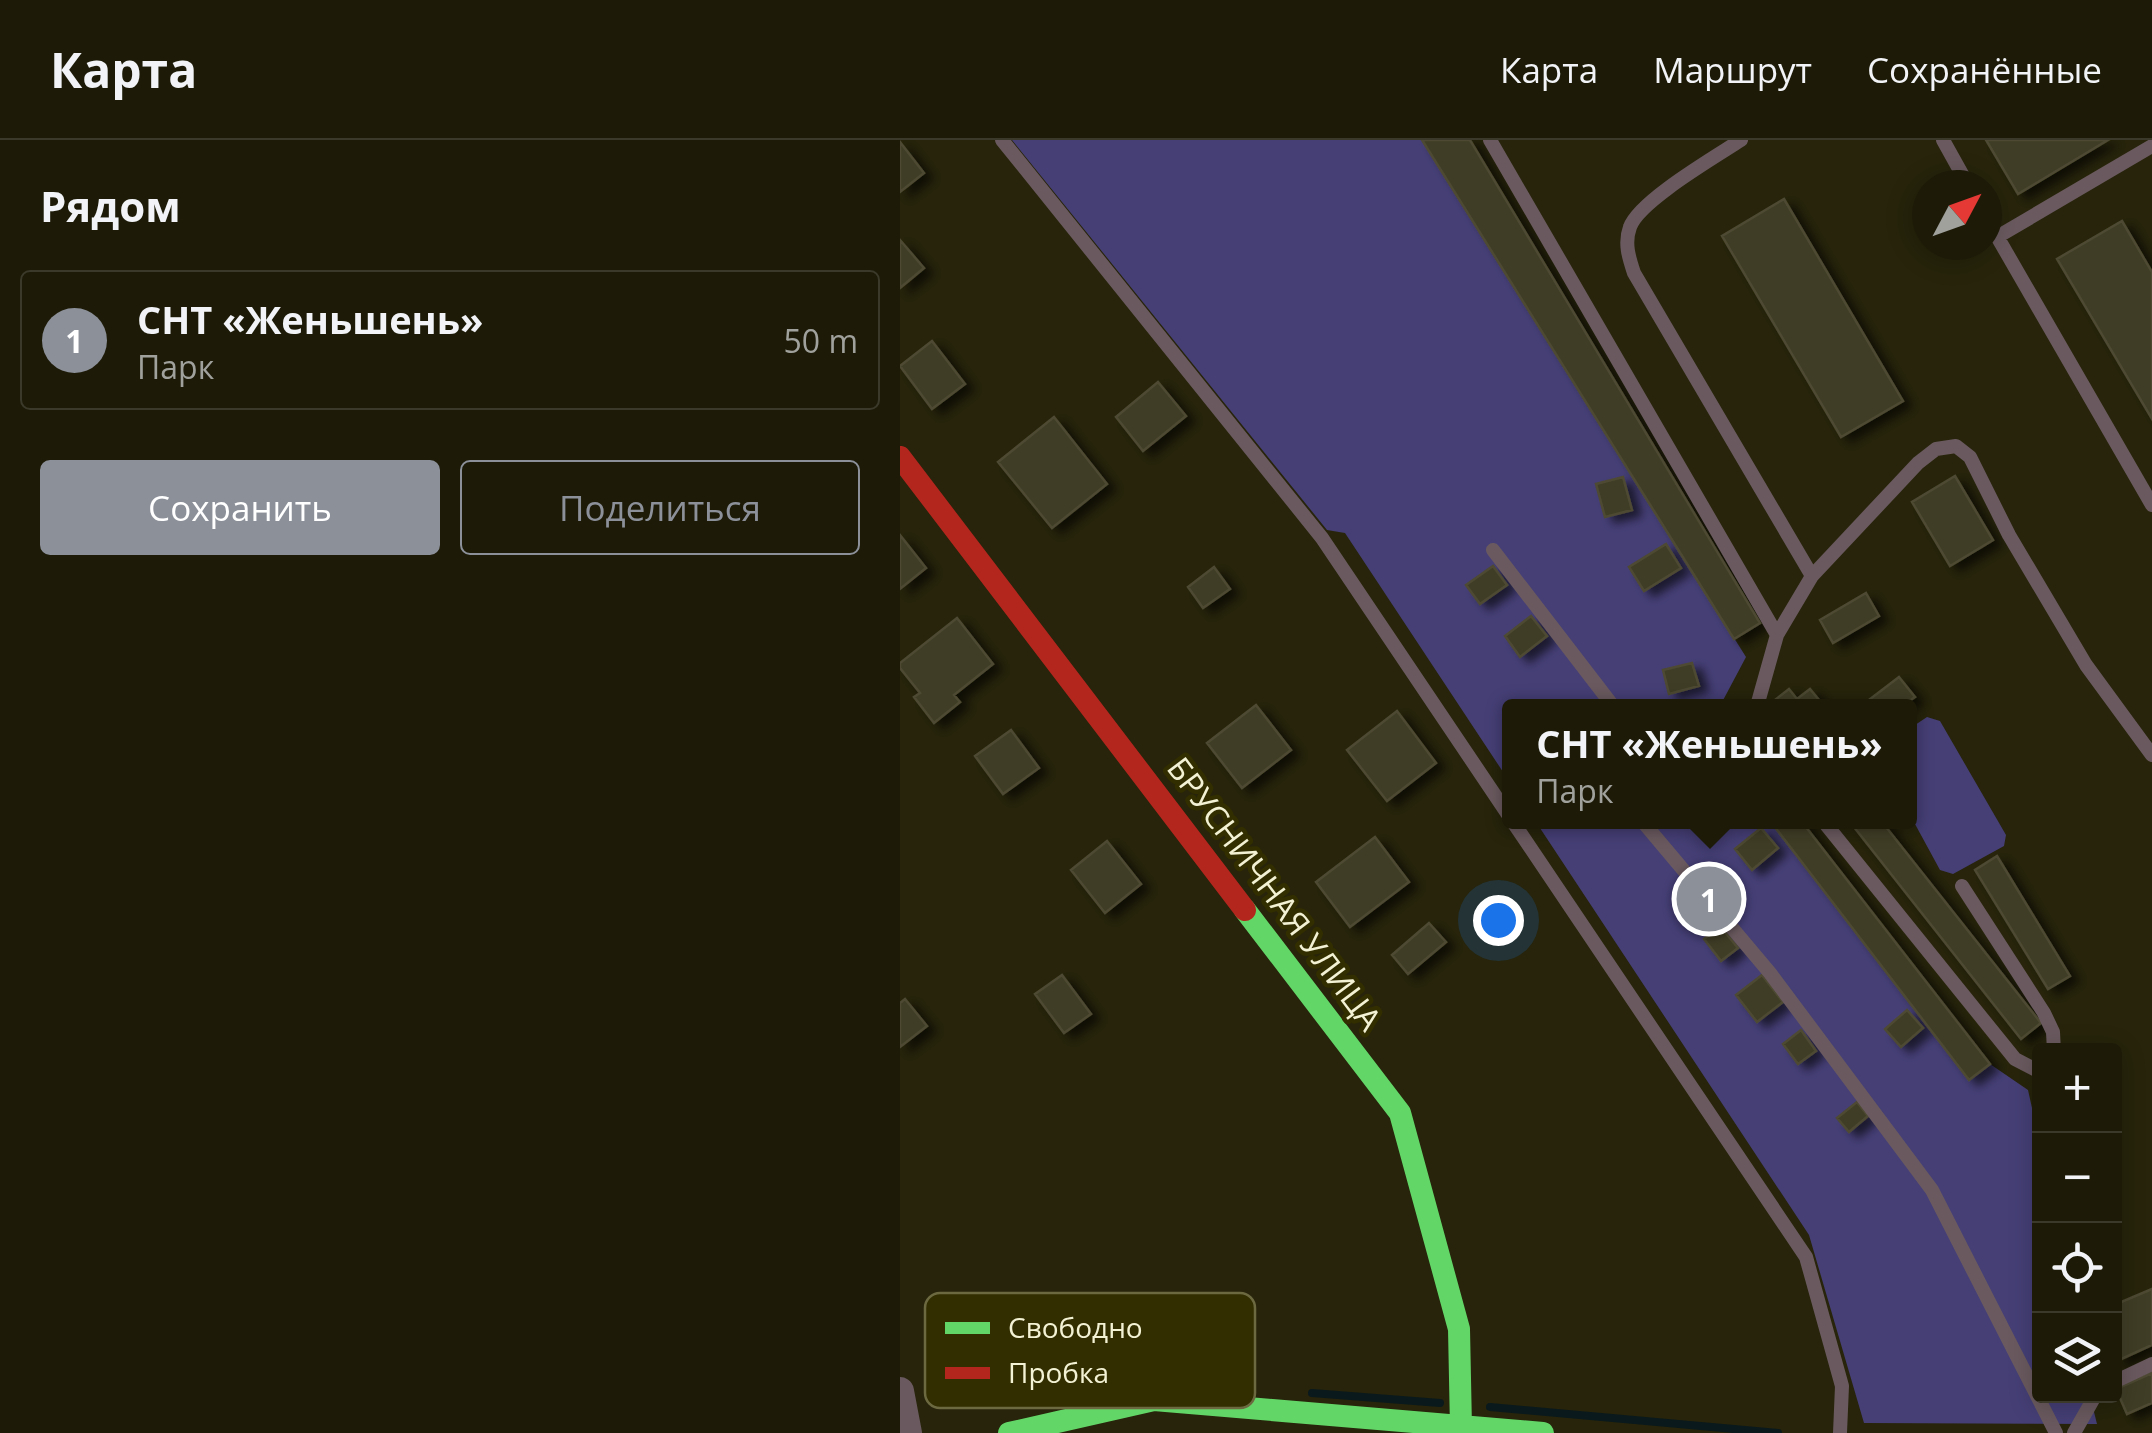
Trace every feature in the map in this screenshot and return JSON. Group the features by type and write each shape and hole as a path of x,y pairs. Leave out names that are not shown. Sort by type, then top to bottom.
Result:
{"street":[{"name":"БРУСНИЧНАЯ УЛИЦА","path":"900,457 1400,1112 1459,1330 1461,1430"},
{"path":"900,1391 908,1433"},
{"path":"1009,1433 1119,1408"},
{"path":"1209,1408 1216,1433"},
{"path":"1247,1408 1461,1430 1542,1433"}],"lane":[{"path":"1002,140 1322,538 1502,806"},
{"path":"1490,140 1777,635"},
{"path":"1741,140 1643,207 1630,226 1626,248 1634,273 1812,576"},
{"path":"1943,140 1960,170"},
{"path":"2002,234 2152,146"},
{"path":"2002,246 2152,505"},
{"path":"1759,699 1777,635 1812,576 1918,463 1936,449 1956,446 1970,457 2009,534 2086,665 2152,755"},
{"path":"1494,550 1608,699"},
{"path":"1518,829 1806,1257 1842,1386 1840,1433"},
{"path":"1650,829 1770,973 1932,1190 2056,1433"},
{"path":"1830,829 2014,1059 2032,1068"},
{"path":"1962,886 2044,1013 2054,1043"},
{"path":"2122,1378 2152,1364"},
{"path":"2074,1433 2090,1403"}],"shaded area":[{"path":"1012,140 1422,140 1746,657 1724,699 1502,699 1502,770 1345,533 1327,530"},
{"path":"1927,717 1940,721 2006,835 2004,846 1953,874 1940,870 1917,828 1917,724"},
{"path":"1541,829 1776,829 1969,1079 1990,1064 2028,1090 2032,1108 2032,1403 2092,1403 2097,1424 1864,1423 1809,1235"}],"building":[{"path":"1422,140 1470,140 1760,623 1734,639"},
{"path":"1986,140 2108,140 2018,194"},
{"path":"900,142 924,173 900,192"},
{"path":"1784,199 1903,401 1841,437 1722,236"},
{"path":"2122,221 2152,272 2152,419 2057,259"},
{"path":"900,240 924,268 900,288"},
{"path":"932,341 965,384 932,409 900,366"},
{"path":"1158,382 1186,416 1143,451 1116,417"},
{"path":"1054,417 1107,484 1052,528 998,462"},
{"path":"1955,476 1993,540 1950,566 1912,502"},
{"path":"1623,477 1632,510 1605,517 1596,484"},
{"path":"900,535 926,568 900,589"},
{"path":"1666,544 1681,568 1644,591 1629,567"},
{"path":"1493,566 1507,585 1480,604 1466,585"},
{"path":"1214,567 1230,589 1203,608 1188,587"},
{"path":"1866,593 1879,616 1833,643 1820,620"},
{"path":"1531,616 1547,636 1520,657 1505,636"},
{"path":"957,618 993,664 954,695 960,702 934,723 914,697 920,693 900,663"},
{"path":"1692,663 1699,686 1669,694 1663,670"},
{"path":"1899,677 1915,697 1912,699 1870,699"},
{"path":"1789,689 1797,699 1776,699"},
{"path":"1810,689 1818,699 1797,699"},
{"path":"1256,705 1291,750 1242,788 1207,743"},
{"path":"1397,711 1436,763 1387,801 1347,750"},
{"path":"1011,730 1039,768 1003,794 975,756"},
{"path":"1760,829 1778,848 1752,870 1735,849"},
{"path":"1776,829 1807,829 1990,1064 1969,1080"},
{"path":"1856,829 1888,829 2041,1023 2021,1039"},
{"path":"1375,837 1409,882 1350,927 1316,882"},
{"path":"1107,841 1141,884 1105,913 1071,870"},
{"path":"1997,856 2070,976 2048,989 1975,870"},
{"path":"1429,923 1446,942 1408,974 1392,955"},
{"path":"1720,926 1738,948 1721,961 1704,939"},
{"path":"1062,975 1091,1014 1064,1033 1035,994"},
{"path":"1762,975 1783,1002 1757,1022 1736,995"},
{"path":"905,999 927,1026 900,1047 900,1003"},
{"path":"1907,1010 1923,1028 1901,1047 1885,1029"},
{"path":"1801,1030 1816,1051 1798,1064 1783,1044"},
{"path":"1857,1102 1868,1116 1849,1132 1837,1118"},
{"path":"2152,1289 2152,1345 2122,1359 2122,1313 2122,1302"},
{"path":"2152,1373 2152,1403 2127,1414 2122,1386"}],"waterway":[{"path":"1312,1393 1440,1403"},
{"path":"1490,1407 1778,1433"}],"traffic: fast":[{"path":"1245,910 1400,1113 1459,1329 1461,1428"},
{"path":"1009,1433 1119,1408"},
{"path":"1248,1408 1543,1433"}],"traffic: jam":[{"path":"900,457 1245,910"}],"place":[{"name":"СНТ «Женьшень»","path":"1709,899"}]}
